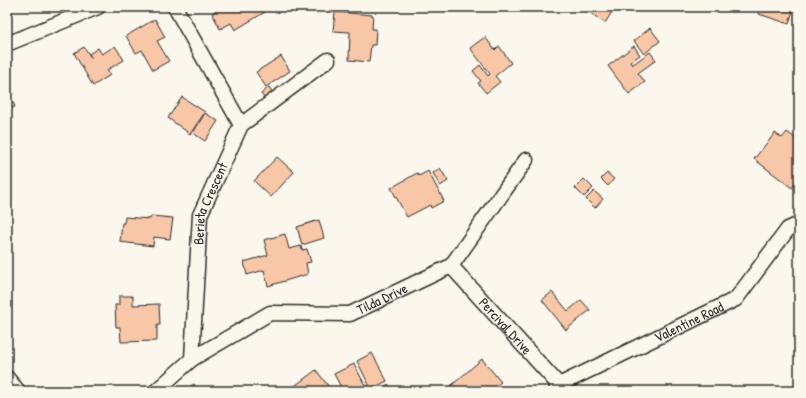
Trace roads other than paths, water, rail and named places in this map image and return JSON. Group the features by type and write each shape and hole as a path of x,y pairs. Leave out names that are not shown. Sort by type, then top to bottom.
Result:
{"street":[{"path":"7,44 98,7"},
{"path":"178,13 241,125 328,60"},
{"name":"Berieta Crescent","path":"192,359 200,215 241,125"},
{"name":"Tilda Drive","path":"192,359 270,313 350,314 451,266 526,160"},
{"name":"Valentine Road","path":"557,388 736,299 788,229 799,224"},
{"name":"Percival Drive","path":"451,266 557,388"},
{"path":"156,391 192,359"},
{"path":"7,378 18,391"}]}
